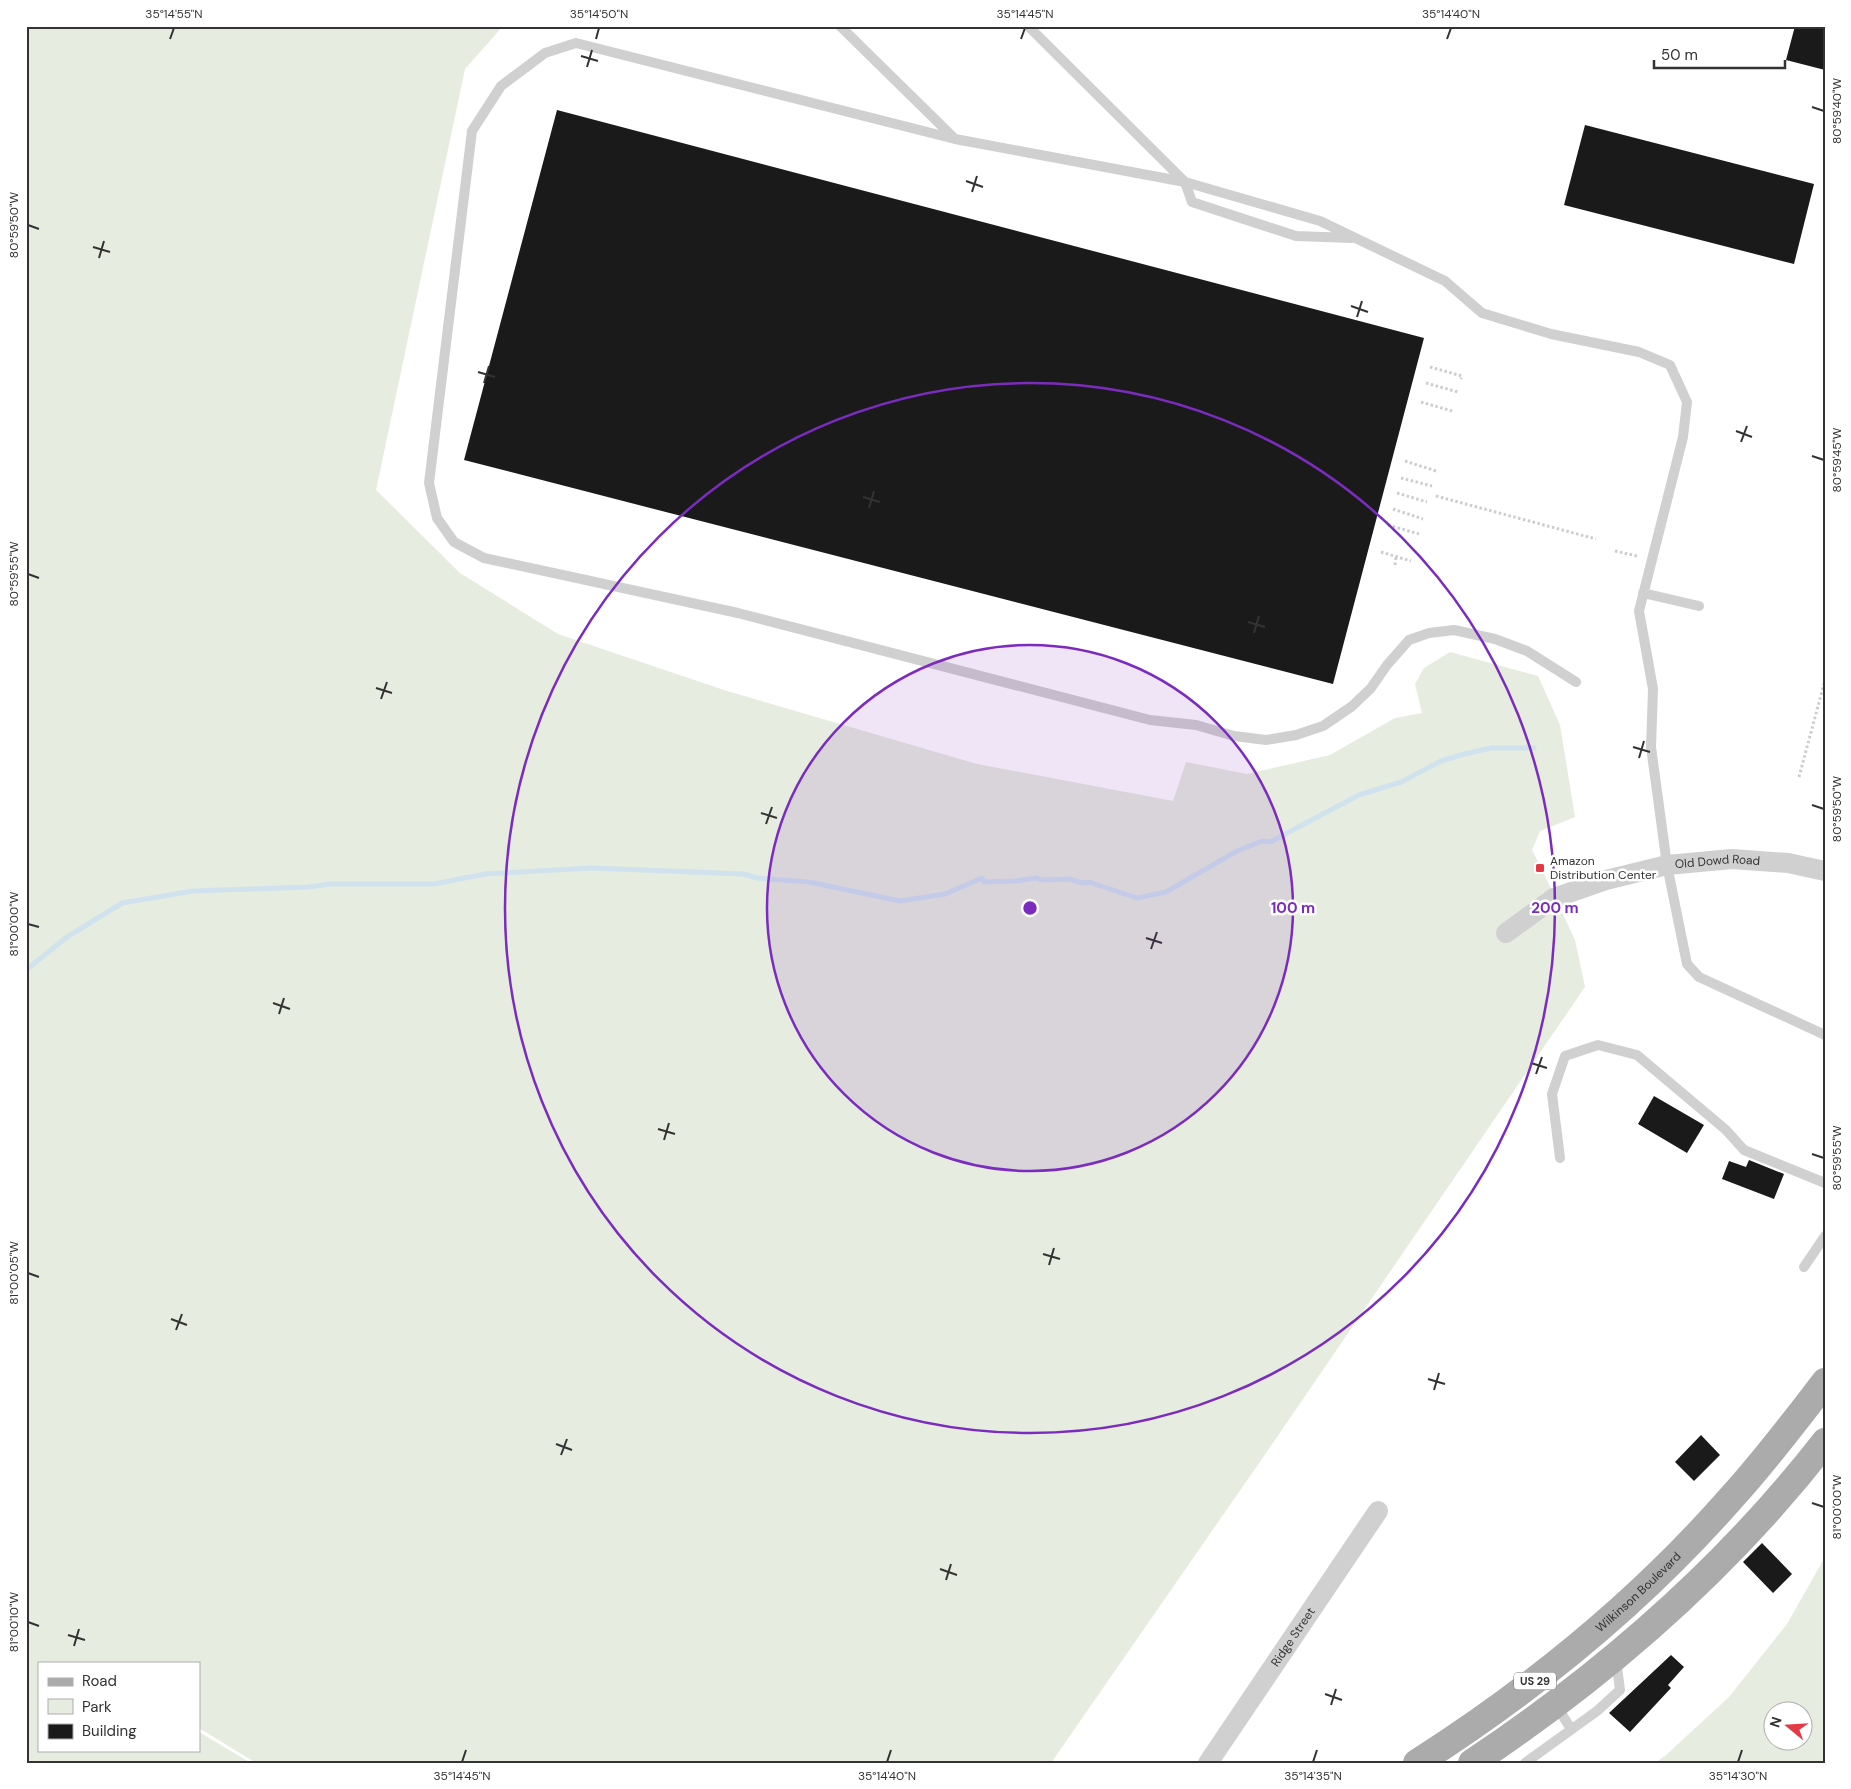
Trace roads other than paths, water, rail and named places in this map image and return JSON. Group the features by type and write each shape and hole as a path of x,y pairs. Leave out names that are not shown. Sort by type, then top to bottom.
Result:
{"main road":[{"name":"Wilkinson Boulevard","path":"1417,1763 1468,1730 1523,1690 1645,1587 1732,1497 1825,1382"},
{"name":"US 29","path":"1476,1762 1616,1656 1670,1609 1760,1519 1825,1442"},
{"path":"1645,1587 1670,1609"}],"street":[{"name":"Old Dowd Road","path":"1506,933 1554,898 1606,880 1667,865 1732,859 1788,863 1825,870"},
{"name":"Ridge Street","path":"1208,1763 1378,1511"}],"lane":[{"path":"840,26 955,139"},
{"path":"1028,26 1185,182 1192,202 1296,236 1354,238"},
{"path":"1576,682 1527,651 1494,639 1454,630 1430,632 1409,640 1387,665 1371,688 1351,707 1323,726 1296,735 1266,740 1234,736 1196,725 1150,720 738,613 484,558 454,542 436,518 429,483 472,131 501,86 545,53 576,43 955,139 1185,182 1320,222 1445,280 1482,313 1551,334 1639,352 1670,366 1687,402 1683,437 1639,611 1653,689 1651,747 1667,865 1688,964 1699,977 1825,1035"},
{"path":"1643,593 1698,606"},
{"path":"1560,1158 1552,1094 1565,1056 1598,1045 1637,1055 1726,1130 1744,1150 1825,1184"},
{"path":"1804,1267 1825,1236"},
{"path":"1525,1763 1597,1711 1620,1690 1616,1656"},
{"path":"1555,1703 1571,1729"}],"waterway":[{"path":"26,970 67,937 122,903 193,891 309,887 330,884 434,884 485,874 591,868 744,874 757,878 809,882 900,901 945,894 982,878 984,882 1036,878 1042,880 1069,879 1082,883 1089,882 1137,898 1166,892 1237,851 1262,841 1270,842 1359,795 1401,782 1441,761 1491,748 1534,748"}],"place":[{"name":"Amazon Distribution Center","path":"1540,868"}]}
